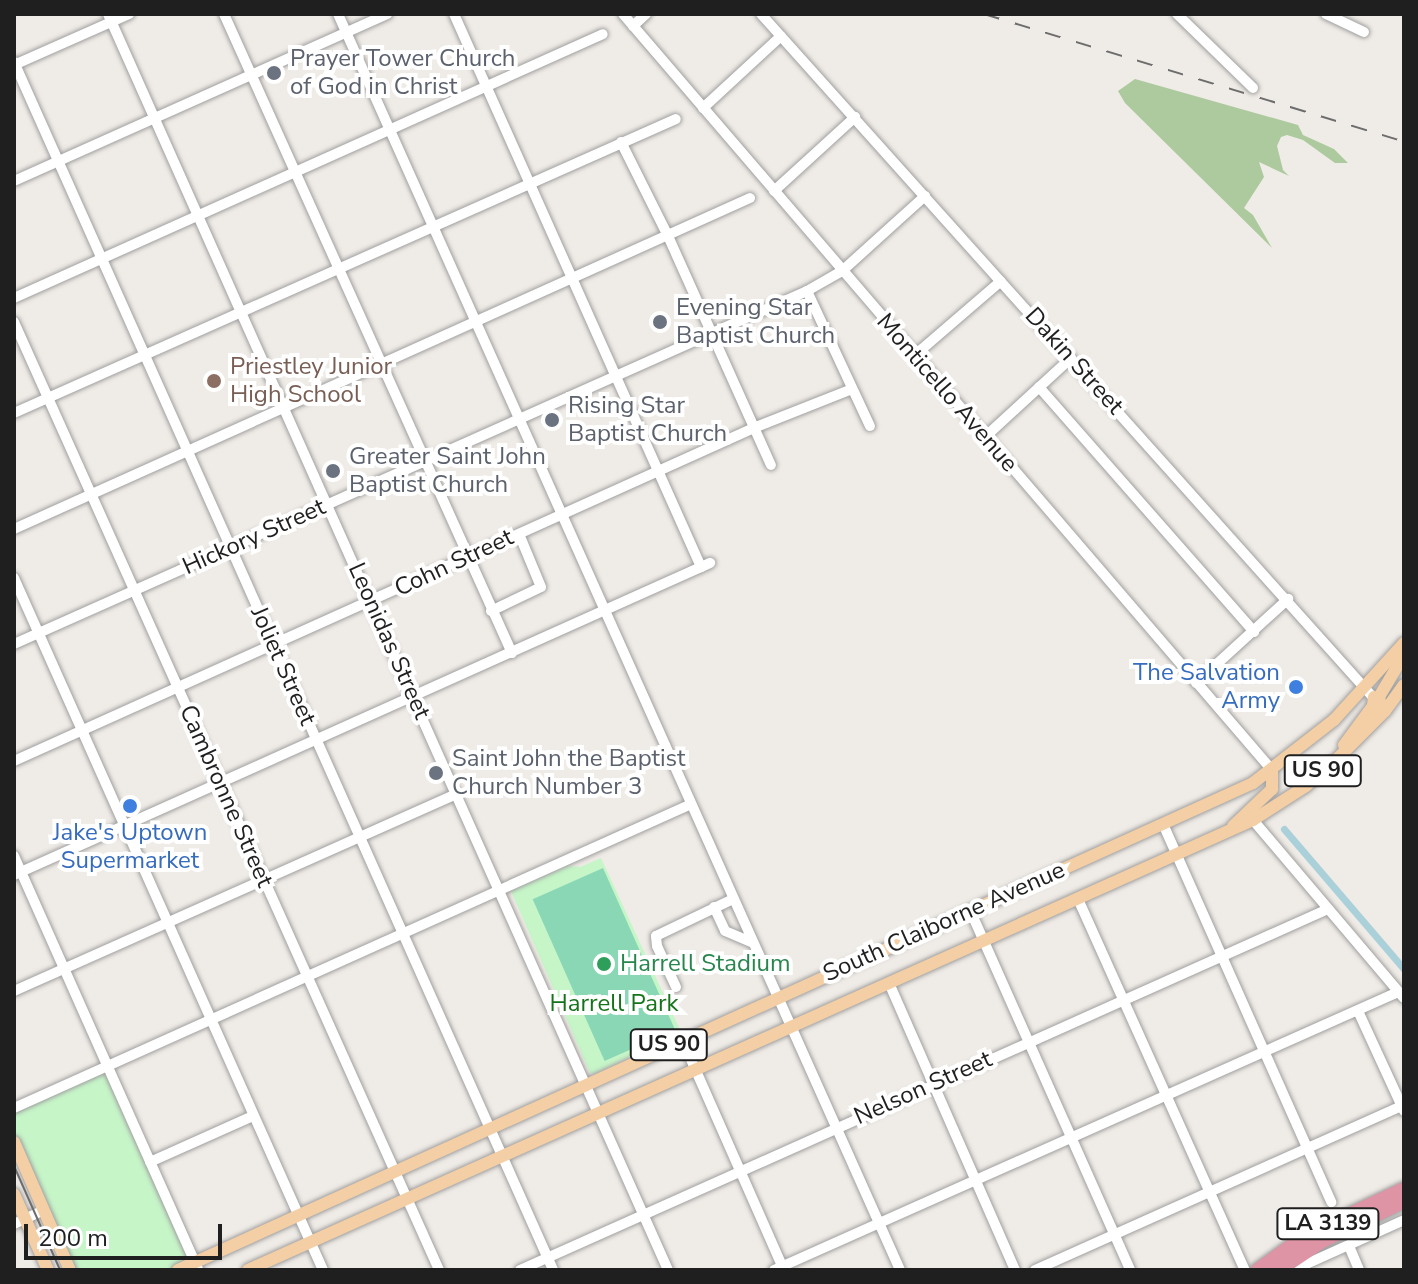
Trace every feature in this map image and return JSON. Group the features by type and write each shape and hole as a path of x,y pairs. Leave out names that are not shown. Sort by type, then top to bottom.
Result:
{"highway":[{"name":"LA 3139","path":"1258,1270 1308,1234 1404,1189"},
{"name":"LA 3139","path":"1279,1270 1322,1241 1404,1201"}],"main road":[{"name":"US 90","path":"1253,820 1306,786 1338,758 1376,701 1404,643"},
{"path":"1376,701 1404,655"},
{"name":"US 90","path":"1272,770 1334,720 1404,685"},
{"path":"1227,831 1272,789 1272,770"},
{"name":"South Claiborne Avenue","path":"178,1270 196,1266 297,1216 682,1039 1238,791 1272,770"},
{"name":"South Claiborne Avenue","path":"248,1270 1253,820"},
{"path":"14,1142 70,1270"},
{"path":"14,1194 23,1224 48,1270"},
{"path":"23,1224 52,1227"}],"street":[{"path":"14,64 110,18 129,14"},
{"path":"224,14 512,653"},
{"path":"338,14 606,610 689,805 792,1026 900,1270"},
{"path":"14,181 387,14"},
{"path":"18,874 706,565 658,472 454,14"},
{"name":"Monticello Avenue","path":"623,14 1272,770"},
{"path":"633,26 646,14"},
{"name":"Dakin Street","path":"761,14 1288,599 1376,701"},
{"path":"1177,14 1253,88"},
{"path":"1326,14 1364,32"},
{"name":"Leonidas Street","path":"110,18 415,696 668,1270"},
{"path":"14,298 603,34"},
{"path":"703,108 781,36"},
{"name":"Joliet Street","path":"14,64 553,1270"},
{"path":"774,191 855,117"},
{"path":"14,413 676,119"},
{"path":"621,142 668,236 771,465"},
{"name":"Hickory Street","path":"14,644 807,291 842,271 925,196"},
{"path":"14,529 750,198"},
{"path":"915,355 1001,281"},
{"path":"807,291 870,426"},
{"name":"Cambronne Street","path":"14,322 439,1270"},
{"path":"985,437 1071,358"},
{"path":"1039,387 1254,632"},
{"name":"Cohn Street","path":"14,761 756,427 852,389"},
{"path":"491,611 540,589 519,534"},
{"path":"14,578 323,1270"},
{"path":"1196,683 1288,599"},
{"path":"14,991 456,794"},
{"path":"14,1108 689,805"},
{"path":"682,1039 780,1269 1263,1051 1401,995 1253,820"},
{"path":"1163,824 1331,1202"},
{"path":"14,856 18,874 64,968 196,1266"},
{"path":"676,987 657,946 656,936 733,899"},
{"path":"1078,899 1245,1270"},
{"path":"714,907 725,931 753,943"},
{"name":"Nelson Street","path":"520,1270 1328,909"},
{"path":"970,910 1130,1270"},
{"path":"889,983 1015,1270"},
{"path":"1035,1270 1403,1107 1358,1011"},
{"path":"150,1162 253,1116"},
{"path":"23,1224 44,1210"},
{"path":"1293,1270 1404,1220"},
{"path":"1349,1246 1359,1270"}],"green space":[{"path":"1135,79 1298,125 1303,135 1334,149 1348,163 1335,163 1303,140 1287,135 1281,137 1277,146 1283,170 1289,176 1259,162 1264,177 1244,208 1253,215 1272,248 1125,103 1118,91"},
{"name":"Harrell Stadium","path":"601,858 681,1032 594,1074 590,1073 511,891 568,866 580,867"},
{"name":"Harrell Stadium","path":"603,868 675,1030 605,1061 533,899"},
{"path":"107,1066 195,1262 178,1270 70,1270 14,1142 14,1108"}],"waterway":[{"path":"1284,829 1404,969"}],"tram line":[{"path":"14,1166 60,1270"}],"railway":[{"path":"984,14 1404,142"}],"place":[{"name":"Prayer Tower Church of God in Christ","path":"274,73"},
{"name":"Evening Star Baptist Church","path":"660,322"},
{"name":"Priestley Junior High School","path":"214,381"},
{"name":"Rising Star Baptist Church","path":"552,420"},
{"name":"Greater Saint John Baptist Church","path":"333,471"},
{"name":"The Salvation Army","path":"1296,687"},
{"name":"Saint John the Baptist Church Number 3","path":"436,773"},
{"name":"Jake's Uptown Supermarket","path":"130,806"},
{"name":"Harrell Stadium","path":"604,964"}],"park label":[{"name":"Harrell Park","path":"614,1004"}]}
